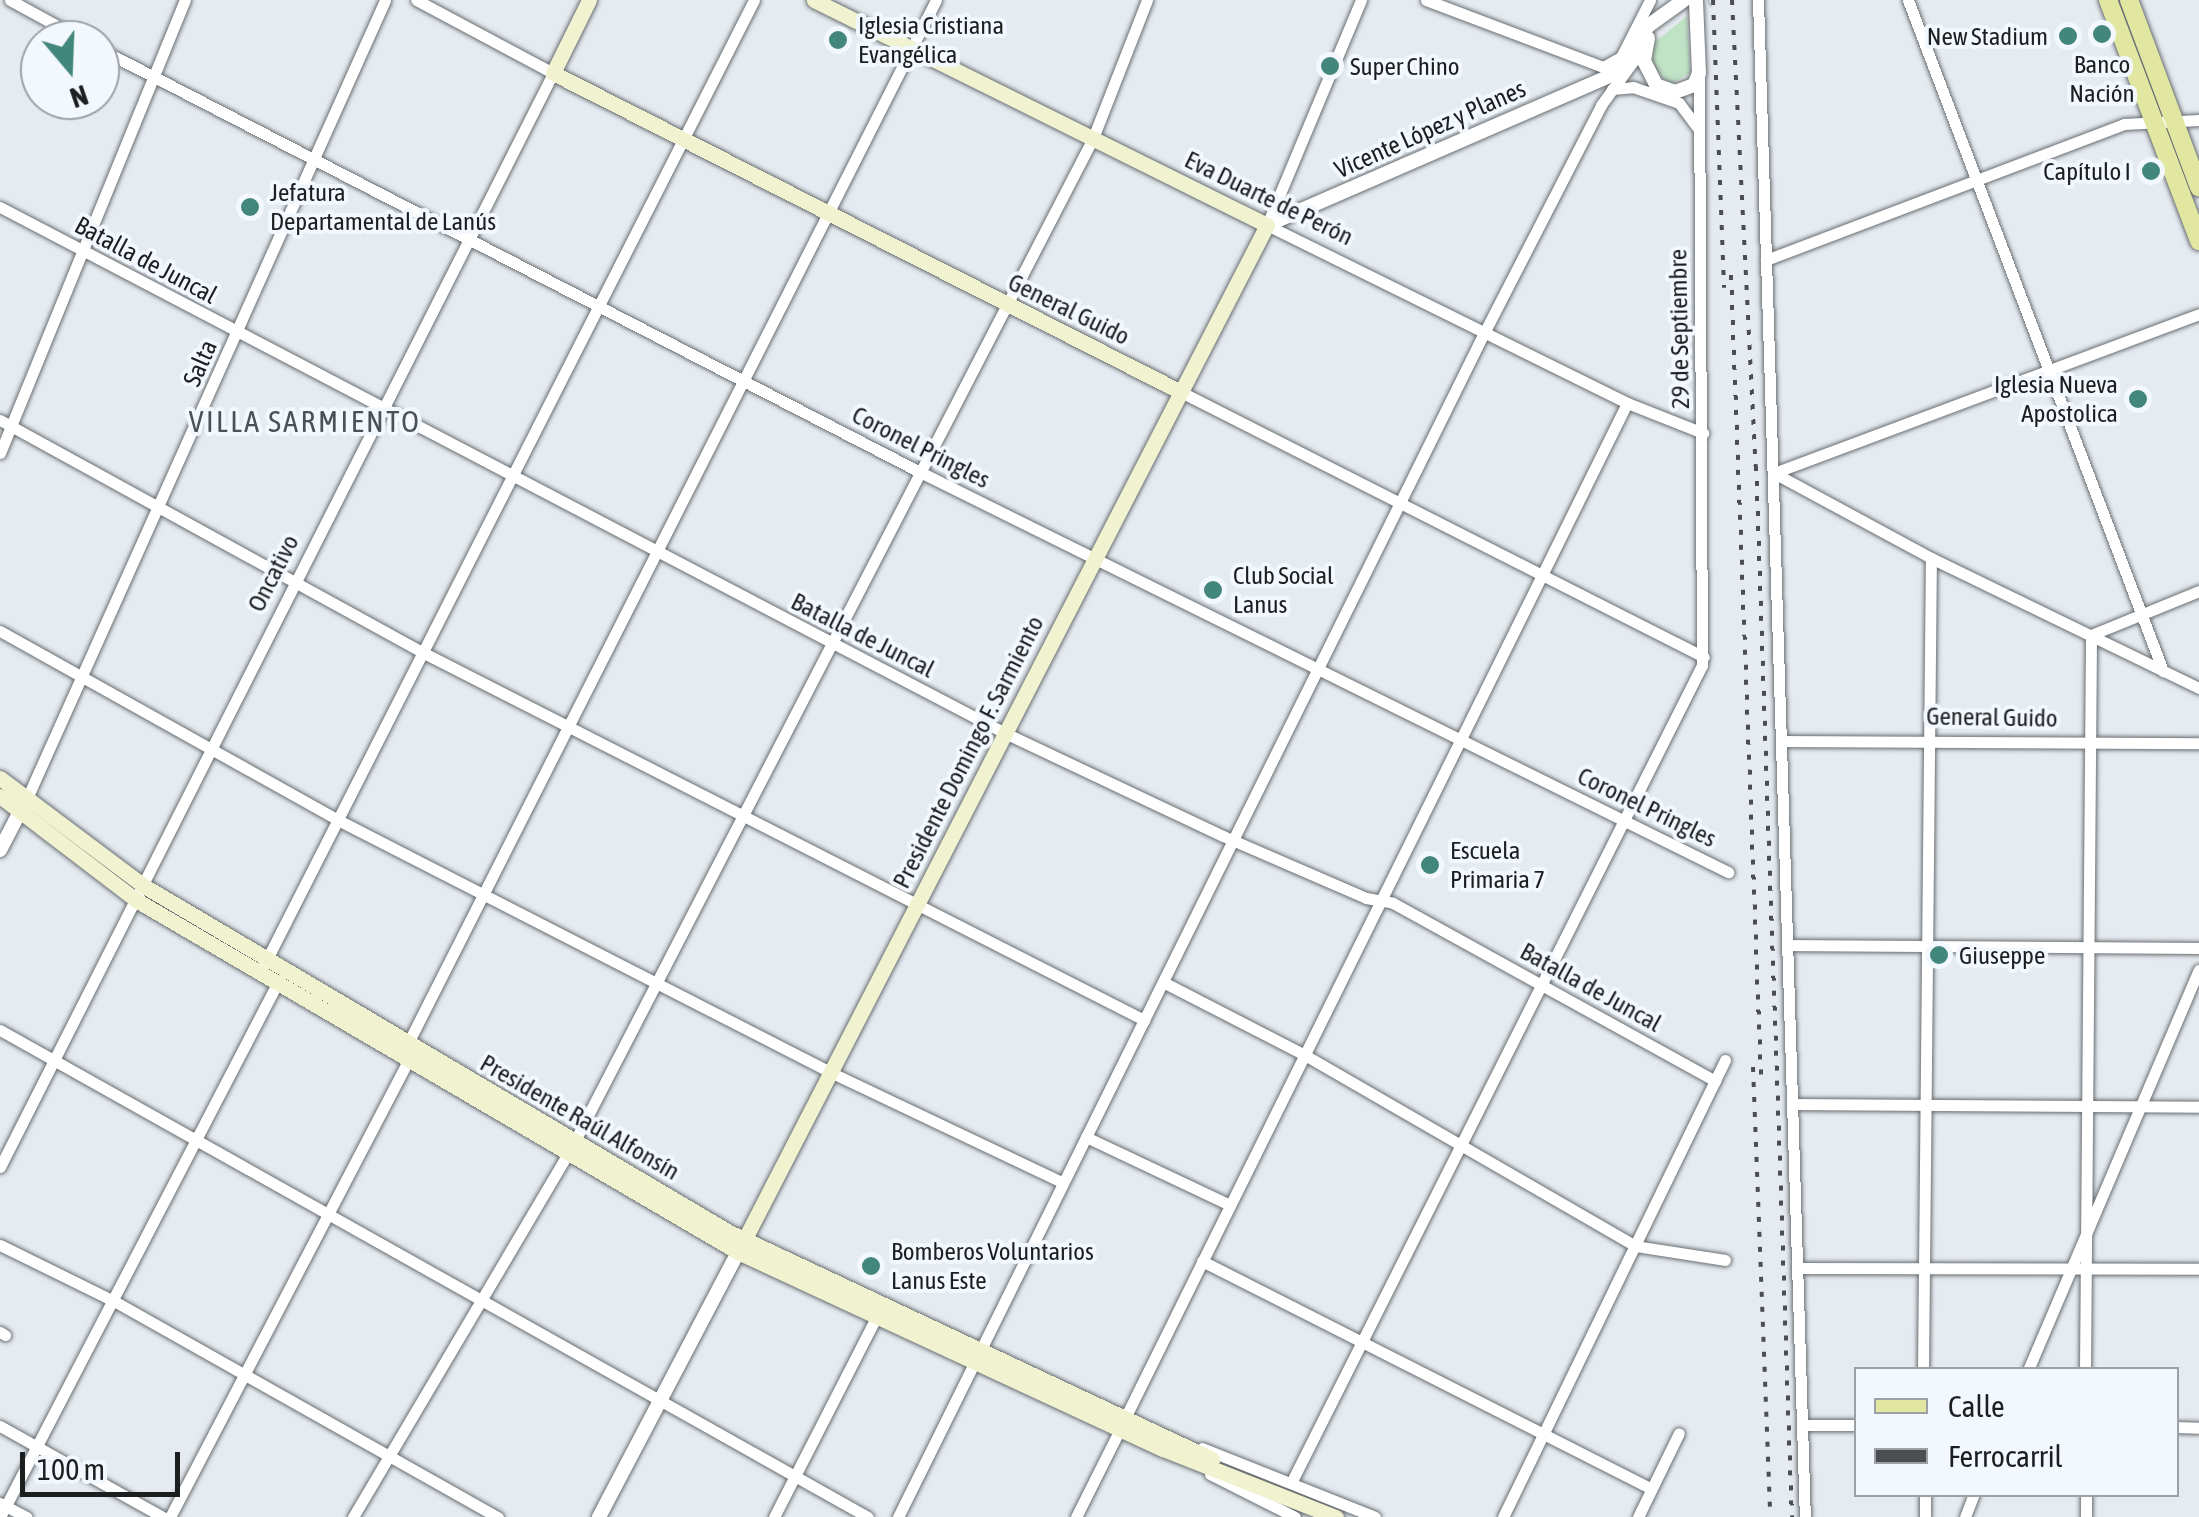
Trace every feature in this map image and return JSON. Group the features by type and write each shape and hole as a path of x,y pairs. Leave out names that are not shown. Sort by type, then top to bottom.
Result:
{"main road":[{"name":"Oncativo","path":"553,73 589,0"},
{"name":"Eva Duarte de Perón","path":"814,0 1268,225"},
{"path":"2108,0 2199,241"},
{"path":"2129,0 2199,187"},
{"name":"General Guido","path":"553,73 680,142 1181,392"},
{"name":"Presidente Domingo F. Sarmiento","path":"740,1246 1268,225"},
{"name":"Presidente Raúl Alfonsín","path":"0,778 24,803 140,893 740,1246 1336,1517"},
{"name":"Presidente Raúl Alfonsín","path":"0,796 24,803"}],"street":[{"path":"10,0 46,20"},
{"path":"0,453 5,423 83,252 185,0"},
{"name":"Salta","path":"0,850 238,333 385,0"},
{"name":"General Guido","path":"416,0 553,73"},
{"path":"263,968 340,821 420,651 754,0"},
{"path":"0,1426 166,1517 246,1376 915,50 936,0"},
{"path":"353,1517 571,1148 1093,138 1148,0"},
{"name":"Presidente Domingo F. Sarmiento","path":"1268,225 1361,0"},
{"path":"1426,0 1680,103 1700,132"},
{"path":"898,1517 1650,0"},
{"path":"1758,0 1784,741 1804,1517"},
{"path":"1908,0 2163,671"},
{"path":"1612,77 1648,26 1689,3"},
{"path":"1612,77 1661,23 1689,3"},
{"name":"29 de Septiembre","path":"1689,3 1699,73 1704,656"},
{"path":"1645,45 1646,71 1660,88 1685,90 1699,73"},
{"name":"Coronel Pringles","path":"120,60 920,472 1728,872"},
{"name":"Oncativo","path":"0,1167 553,73"},
{"name":"Vicente López y Planes","path":"1268,225 1612,77"},
{"path":"1582,88 1601,105"},
{"path":"1766,260 2153,118 2176,124 2199,120"},
{"name":"Batalla de Juncal","path":"0,207 1005,733 1379,901 1715,1081"},
{"name":"Eva Duarte de Perón","path":"1268,225 1627,403 1703,432"},
{"path":"1774,473 2199,314"},
{"name":"General Guido","path":"1181,392 1704,656"},
{"path":"1076,1517 1540,571 1627,403"},
{"path":"5,423 420,651 741,818 1144,1020"},
{"path":"1774,473 1931,558 2199,688"},
{"path":"1924,1367 1931,558"},
{"path":"2091,635 2199,592"},
{"path":"0,631 340,821 830,1072 1062,1182"},
{"path":"2085,1367 2091,635"},
{"path":"1292,1482 1704,656"},
{"name":"General Guido","path":"1784,741 2199,743"},
{"path":"1788,945 2199,948"},
{"path":"2029,1367 2199,970"},
{"path":"26,1517 2,1509 280,978"},
{"path":"1163,982 1303,1054 1635,1246 1725,1260"},
{"path":"0,1030 868,1517"},
{"path":"1502,1517 1725,1060"},
{"path":"1794,1104 2199,1108"},
{"path":"1086,1137 1230,1205"},
{"path":"0,1246 114,1301 483,1514 498,1517"},
{"name":"Presidente Domingo F. Sarmiento","path":"600,1517 740,1246"},
{"path":"1202,1262 1652,1489"},
{"path":"1799,1268 2199,1269"},
{"path":"774,1517 879,1312"},
{"path":"1802,1425 1854,1425"},
{"path":"1638,1517 1679,1433"},
{"name":"Presidente Raúl Alfonsín","path":"1167,1442 1292,1482 1374,1517"},
{"name":"Presidente Raúl Alfonsín","path":"1167,1442 1289,1516"}],"green space":[{"path":"1687,16 1690,73 1671,84 1650,66 1650,46"}],"tunnel":[{"path":"1688,9 1709,0"}],"railway":[{"path":"1713,0 1724,288"},
{"path":"1732,0 1756,466 1792,1517"},
{"path":"1731,275 1761,1079"},
{"path":"1753,1067 1770,1517"}],"place":[{"name":"Banco Nación","path":"2102,34"},
{"name":"New Stadium","path":"2068,36"},
{"name":"Iglesia Cristiana Evangélica","path":"838,40"},
{"name":"Super Chino","path":"1330,66"},
{"name":"Capítulo I","path":"2151,171"},
{"name":"Jefatura Departamental de Lanús","path":"250,207"},
{"name":"Iglesia Nueva Apostolica","path":"2138,399"},
{"name":"Club Social Lanus","path":"1213,590"},
{"name":"Escuela Primaria 7","path":"1430,865"},
{"name":"Giuseppe","path":"1939,955"},
{"name":"Bomberos Voluntarios Lanus Este","path":"871,1266"}],"district":[{"name":"VILLA SARMIENTO","path":"305,421"}]}
